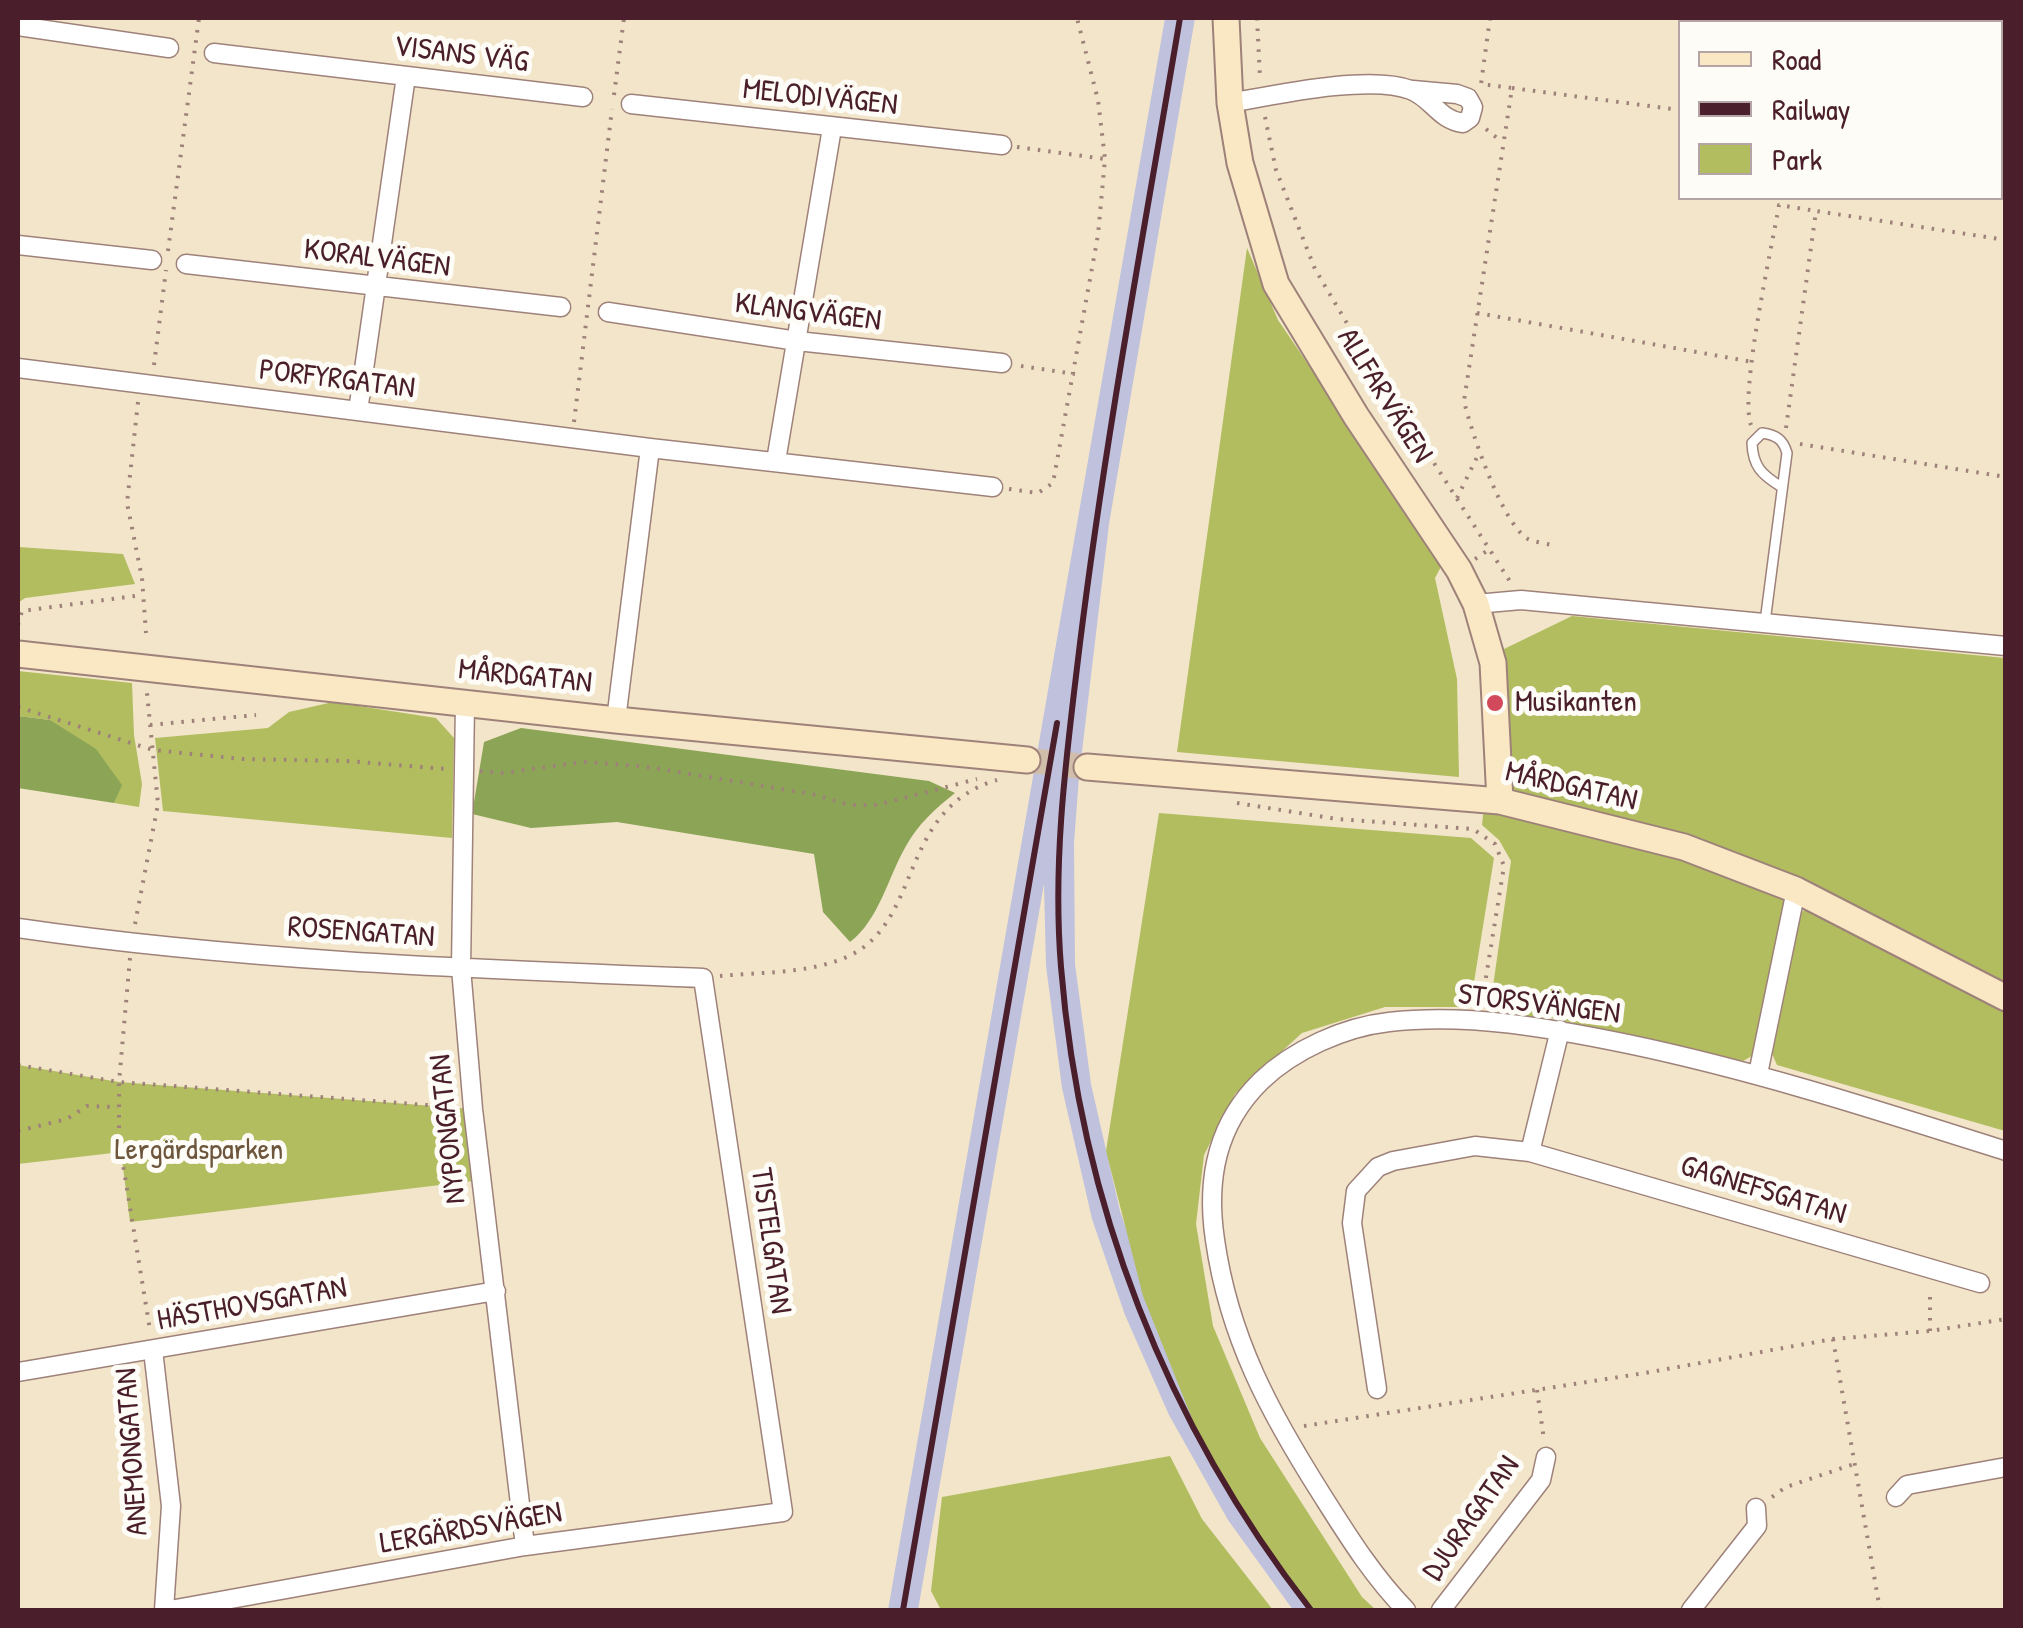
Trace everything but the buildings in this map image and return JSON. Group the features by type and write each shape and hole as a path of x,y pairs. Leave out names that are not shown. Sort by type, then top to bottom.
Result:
{"street":[{"name":"ALLFARVÄGEN","path":"1226,18 1230,102 1240,163 1276,284 1356,416 1459,570 1476,604 1493,663 1500,802"},
{"path":"18,26 169,48"},
{"name":"VISANS VÄG","path":"204,52 583,97"},
{"path":"358,411 406,76"},
{"path":"1230,102 1374,84 1468,98 1473,107 1470,118 1463,123 1445,118 1413,90"},
{"name":"MELODIVÄGEN","path":"631,104 1002,145"},
{"path":"776,461 832,128"},
{"path":"18,244 152,260"},
{"name":"KORALVÄGEN","path":"186,264 562,307"},
{"name":"KLANGVÄGEN","path":"608,312 797,341 1002,363"},
{"name":"PORFYRGATAN","path":"18,368 994,488"},
{"path":"616,720 650,448"},
{"path":"1476,604 1522,600 2006,646"},
{"name":"MÅRDGATAN","path":"18,654 1017,768"},
{"name":"NYPONGATAN","path":"465,703 461,968 472,1109 525,1546"},
{"name":"MÅRDGATAN","path":"1088,767 1500,802 1684,847 1796,890 2006,998"},
{"path":"1758,1074 1796,890"},
{"name":"ROSENGATAN","path":"18,928 131,945 461,968 703,978"},
{"name":"TISTELGATAN","path":"703,978 782,1512"},
{"name":"STORSVÄNGEN","path":"1406,1610 1374,1576 1281,1430 1252,1376 1221,1284 1210,1203 1219,1146 1244,1098 1274,1068 1312,1044 1387,1022 1479,1020 1560,1030 1758,1074 2006,1150"},
{"path":"1530,1152 1560,1030"},
{"name":"GAGNEFSGATAN","path":"1377,1389 1352,1223 1356,1191 1378,1167 1393,1161 1475,1146 1530,1152 1931,1280 1980,1283"},
{"name":"HÄSTHOVSGATAN","path":"18,1372 496,1291"},
{"name":"ANEMONGATAN","path":"153,1350 171,1506 167,1610"},
{"name":"DJURAGATAN","path":"1441,1610 1541,1480 1546,1457"},
{"path":"1896,1497 1907,1485 2006,1467"},
{"path":"1691,1610 1757,1526 1756,1508"},
{"name":"LERGÄRDSVÄGEN","path":"167,1610 525,1546 782,1512"}],"lane":[{"path":"1765,622 1787,452 1774,434 1762,433 1752,443 1752,457 1760,472 1780,486"}],"path":[{"path":"146,633 128,503 204,52 199,18"},
{"path":"572,437 624,18"},
{"path":"994,488 1038,493 1053,483 1075,374 1098,236 1105,159 1098,100 1077,18"},
{"path":"1257,18 1262,97 1276,170 1315,269 1374,371 1522,600"},
{"path":"1490,18 1481,84 1678,110"},
{"path":"169,48 204,52"},
{"path":"1512,88 1464,402 1479,452 1513,526 1529,540 1551,545"},
{"path":"1470,118 1503,142"},
{"path":"1002,145 1105,159"},
{"path":"1756,438 1747,414 1780,200"},
{"path":"1779,205 2006,240"},
{"path":"1816,211 1785,441 2006,478"},
{"path":"562,307 608,312"},
{"path":"1477,312 1753,362"},
{"path":"1002,363 1075,374"},
{"path":"1457,498 1479,452"},
{"path":"18,625 22,611 143,594"},
{"path":"147,693 158,804 131,945 118,1107 130,1222 153,1350"},
{"path":"18,707 152,750 242,759 347,761 502,772 582,762 641,766 812,794 850,805 877,805 1003,772"},
{"path":"150,725 256,715"},
{"path":"703,978 814,967 850,956 876,938 940,816 966,794 1017,768"},
{"path":"1220,802 1337,819 1473,829 1495,844 1504,866 1479,1020"},
{"path":"18,1065 119,1082 472,1109"},
{"path":"18,1130 66,1119 87,1106 118,1107"},
{"path":"1930,1331 1931,1280"},
{"path":"1281,1430 1833,1339 1930,1331 2006,1319"},
{"path":"1833,1339 1880,1610"},
{"path":"1538,1390 1546,1457"},
{"path":"1756,1508 1786,1486 1854,1464"}],"shaded area":[{"path":"1165,18 1195,18 1109,524 1079,777 1074,843 1075,964 1091,1084 1120,1211 1152,1304 1330,1610 1293,1610 1228,1520 1169,1415 1125,1315 1092,1219 1062,1088 1046,966 1044,884 918,1610 888,1610"}],"green space":[{"path":"1247,248 1278,320 1443,563 1435,578 1457,679 1459,777 1177,752"},
{"path":"18,547 123,554 135,584 25,598 18,603"},
{"path":"1572,616 2005,658 2005,989 1803,886 1510,794 1504,649"},
{"path":"18,671 132,683 134,735 142,784 139,807 114,803 121,784 50,720 18,716"},
{"path":"333,702 436,718 454,738 452,838 163,811 155,738 268,728 289,712"},
{"path":"18,716 50,720 96,749 122,785 114,803 18,788"},
{"path":"521,728 929,781 955,793 911,838 876,910 850,942 823,912 814,854 617,822 531,828 472,814 484,742"},
{"path":"1484,806 1679,853 1782,895 1785,911 1757,1053 1743,1061 1551,1018 1489,1014 1511,861 1499,840 1482,825"},
{"path":"1159,813 1471,838 1494,858 1470,1007 1385,1007 1302,1033 1235,1094 1204,1155 1196,1224 1213,1326 1260,1438 1362,1597 1376,1610 1311,1610 1211,1466 1143,1296 1106,1151"},
{"path":"1814,907 2005,1012 2005,1131 1777,1065 1770,1049 1798,913"},
{"name":"Lergärdsparken","path":"18,1065 119,1082 473,1109 482,1180 130,1222 121,1152 18,1164"},
{"path":"1170,1456 1202,1519 1273,1610 941,1610 931,1591 942,1497"}],"tunnel":[{"path":"1027,760 1087,767"}],"railway":[{"path":"1180,18 1114,408 1080,643 1060,845 1061,967 1071,1055 1088,1141 1110,1225 1139,1307 1173,1387 1213,1464 1259,1539 1311,1610"},
{"path":"903,1610 1057,723"}],"place":[{"name":"Musikanten","path":"1495,703"}]}
